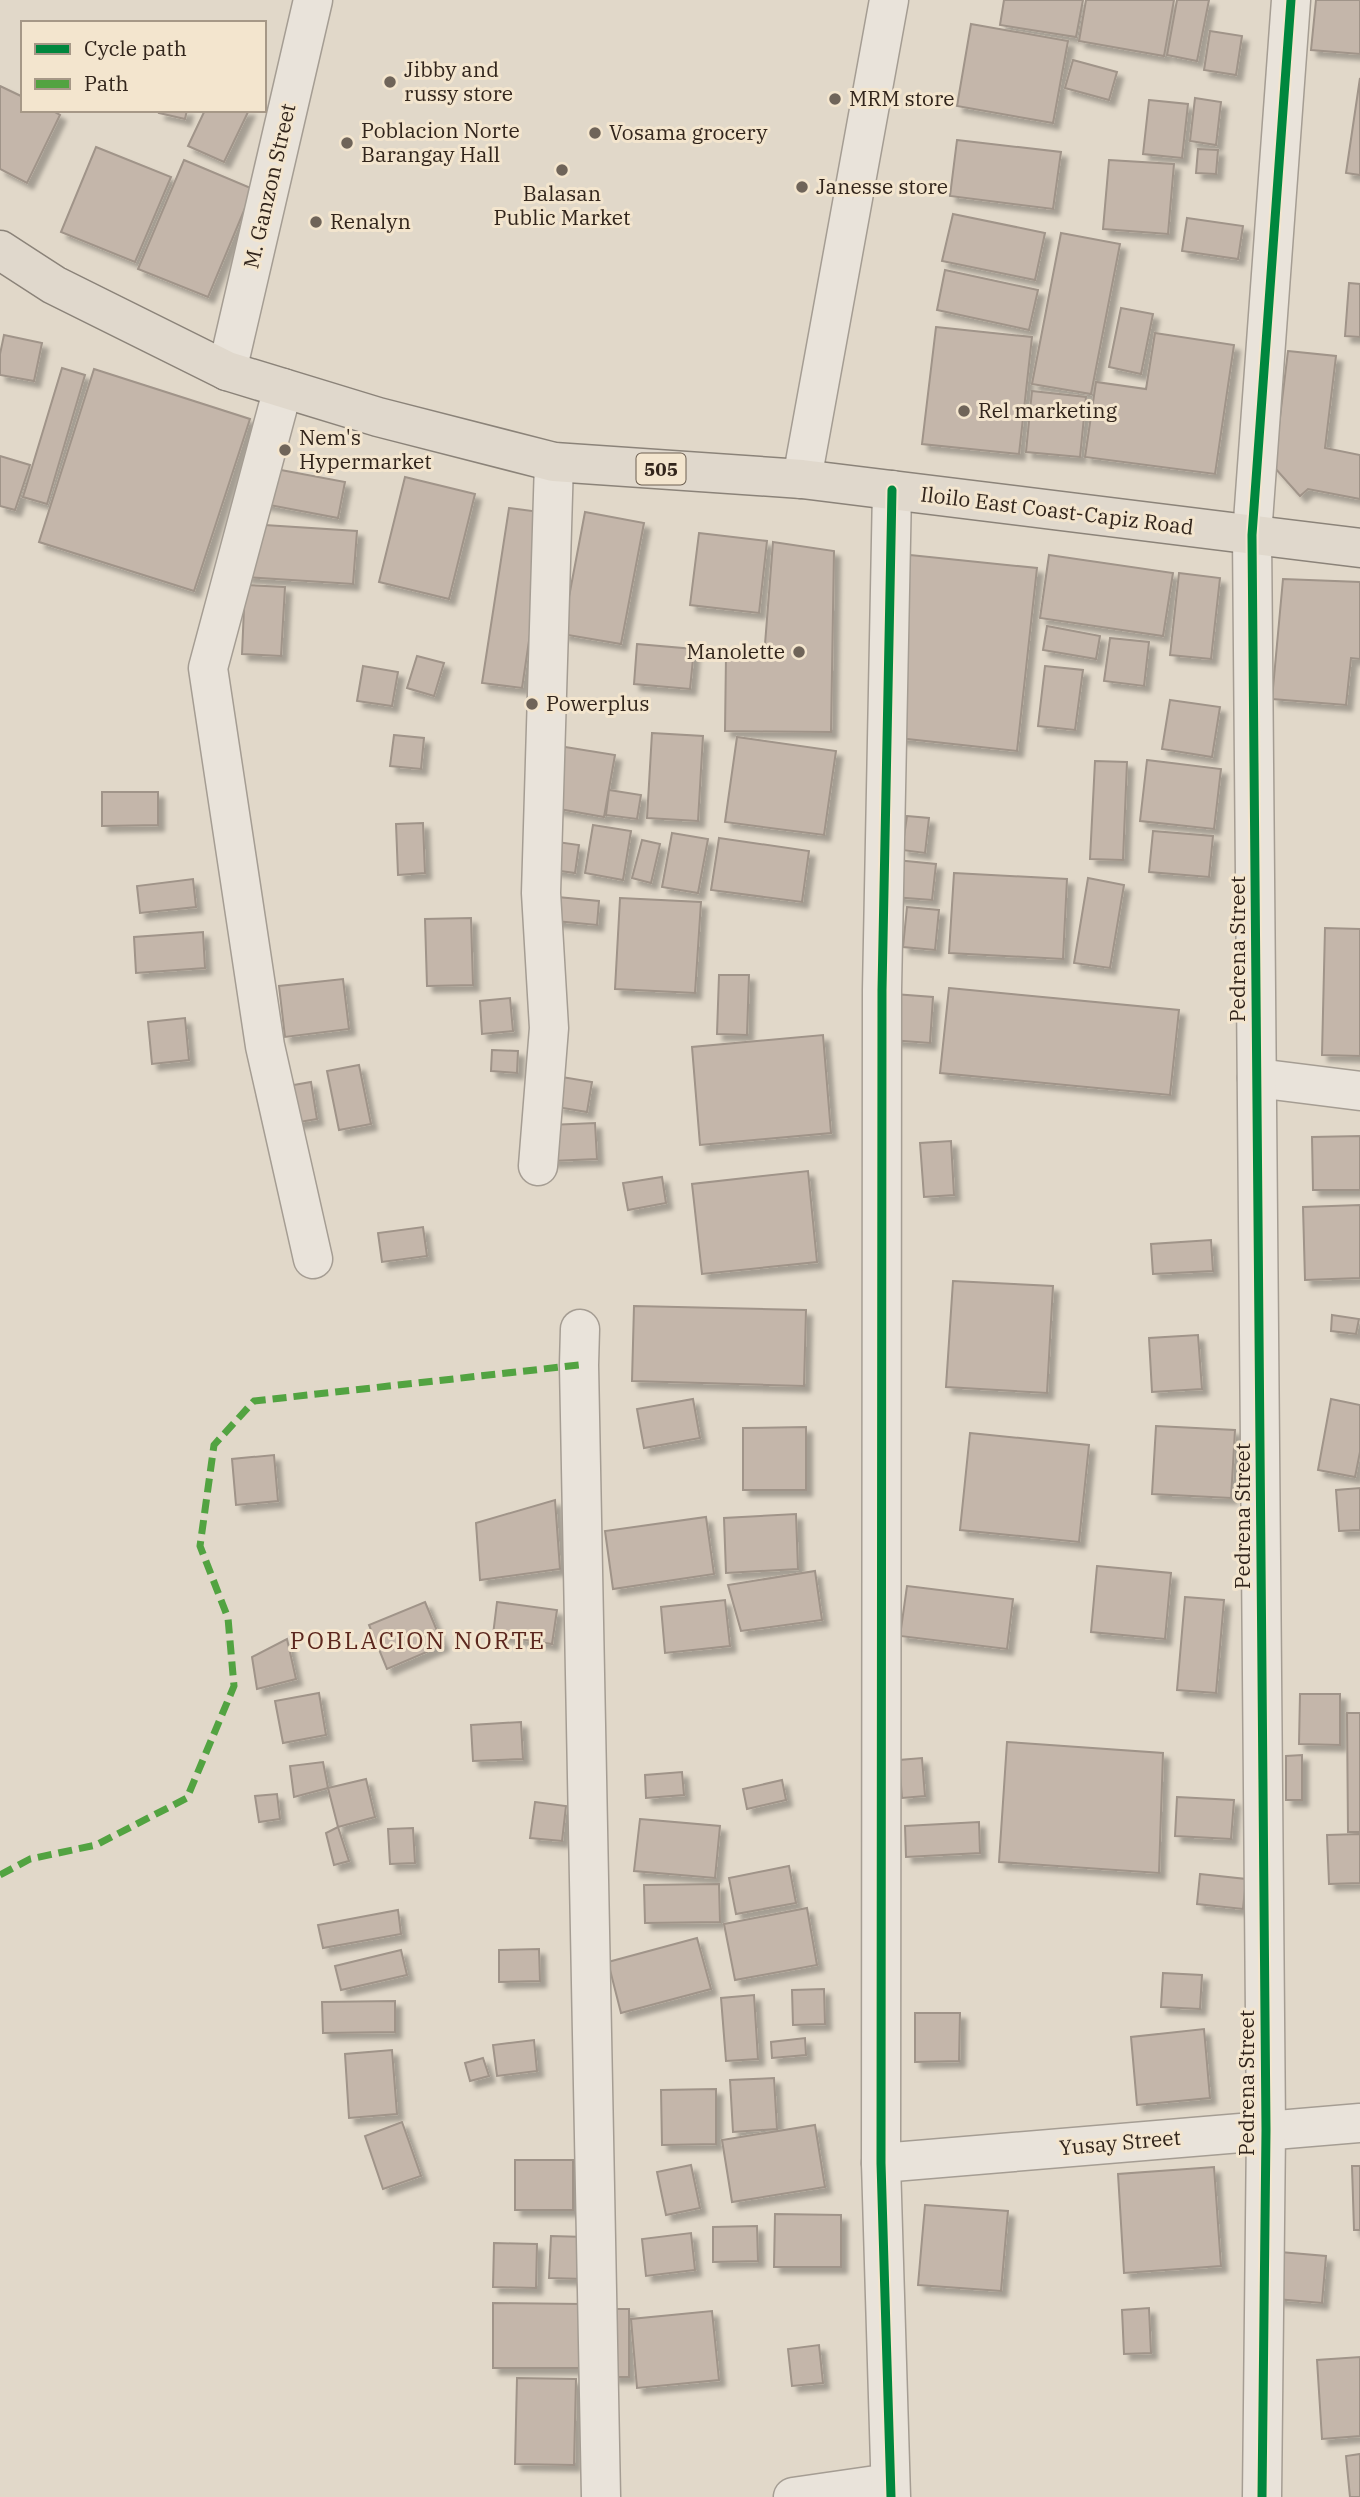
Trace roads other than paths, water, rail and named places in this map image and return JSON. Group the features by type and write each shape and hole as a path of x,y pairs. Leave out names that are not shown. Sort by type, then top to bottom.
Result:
{"main road":[{"name":"Iloilo East Coast-Capiz Road","path":"0,250 54,285 227,371 377,417 554,462 802,479 1360,548"}],"street":[{"name":"M. Ganzon Street","path":"227,371 313,0"},
{"path":"802,479 889,0"},
{"name":"Pedrena Street","path":"1262,2497 1266,2130 1252,535 1290,0"},
{"path":"283,388 208,668 265,1046 313,1259"},
{"path":"538,1166 549,1028 541,893 554,462"},
{"path":"793,2497 890,2490 881,2163 882,990 892,490"},
{"path":"1256,1078 1360,1091"},
{"path":"580,1329 601,2497"},
{"name":"Yusay Street","path":"881,2163 1360,2123"}],"place":[{"name":"Jibby and russy store","path":"390,82"},
{"name":"MRM store","path":"835,99"},
{"name":"Vosama grocery","path":"595,133"},
{"name":"Poblacion Norte Barangay Hall","path":"347,143"},
{"name":"Balasan Public Market","path":"562,170"},
{"name":"Janesse store","path":"802,187"},
{"name":"Renalyn","path":"316,222"},
{"name":"Rel marketing","path":"964,411"},
{"name":"Nem's Hypermarket","path":"285,450"},
{"name":"Manolette","path":"799,652"},
{"name":"Powerplus","path":"532,704"}],"district":[{"name":"POBLACION NORTE","path":"418,1641"}]}
